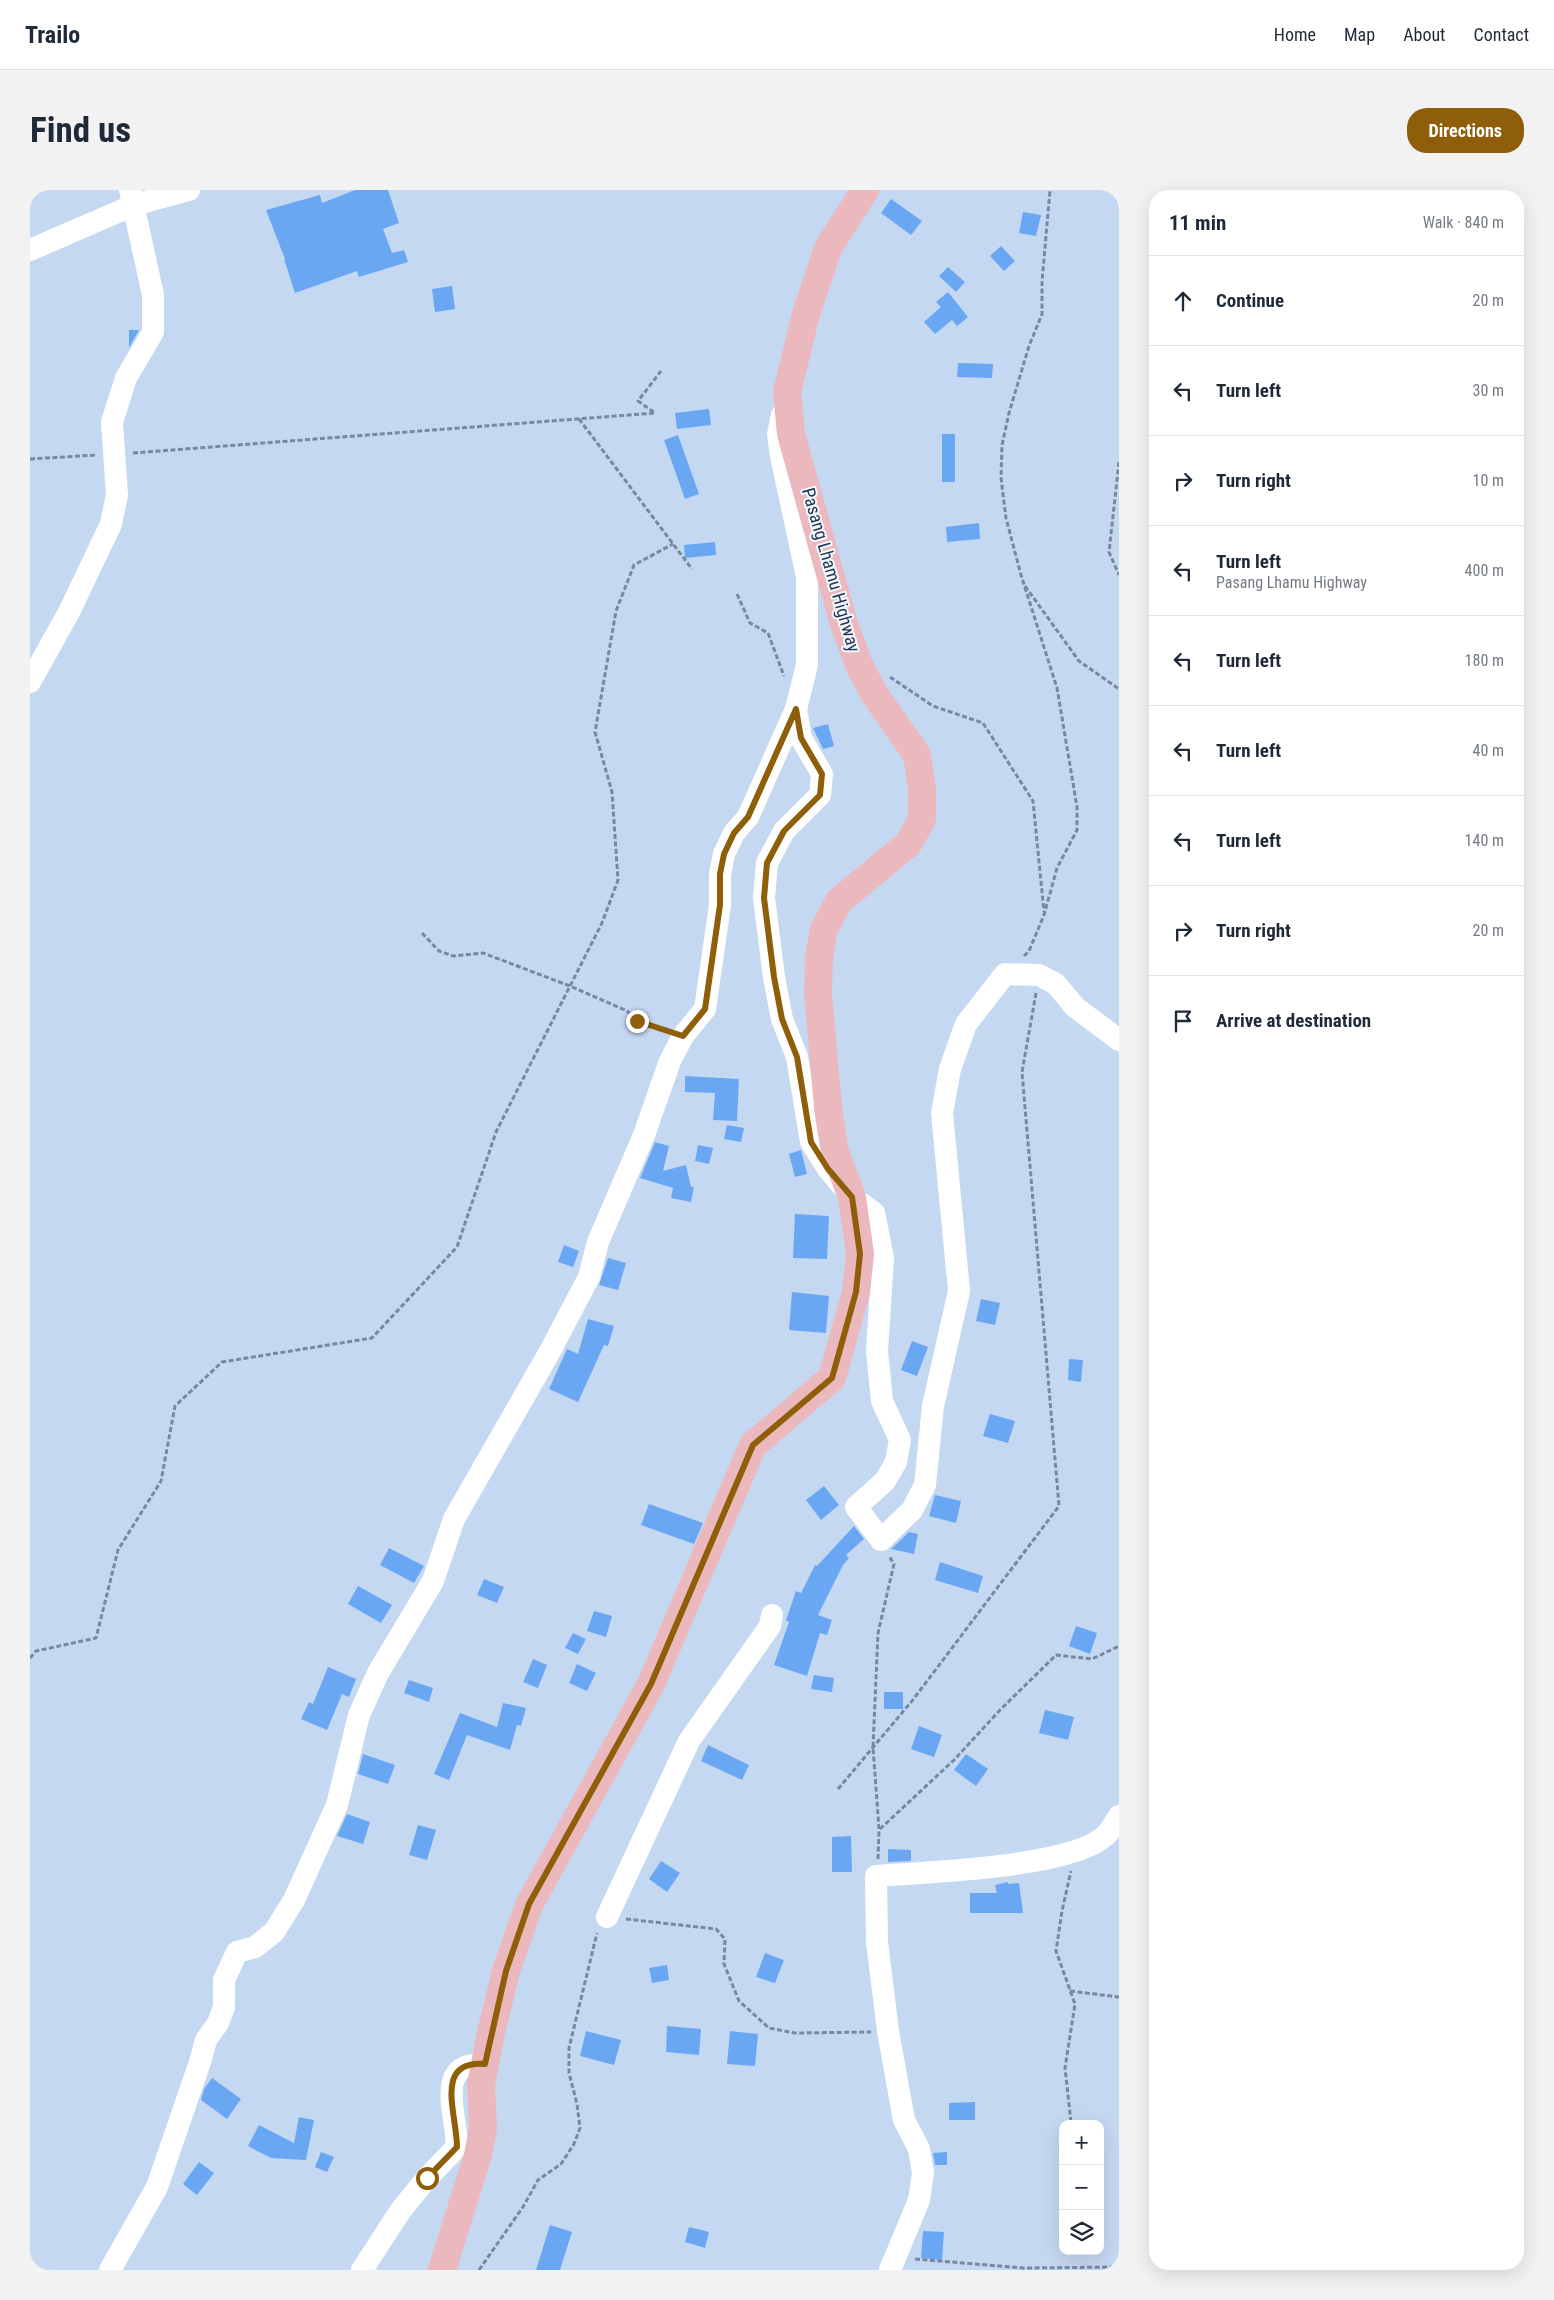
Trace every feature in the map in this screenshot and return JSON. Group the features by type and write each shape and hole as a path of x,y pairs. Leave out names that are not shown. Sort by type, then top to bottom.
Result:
{"main road":[{"name":"Pasang Lhamu Highway","path":"442,2270 478,2155 483,2129 481,2084 485,2064 506,1971 529,1904 651,1684 753,1445 832,1378 856,1292 860,1254 852,1197 834,1152 828,1108 818,992 819,957 824,929 839,901 908,844 922,820 922,789 917,756 873,692 859,665 844,624 791,434 787,392 806,314 828,248 865,190"}],"street":[{"path":"30,250 132,197 189,190"},
{"path":"30,682 69,612 111,524 117,495 112,422 116,404 126,378 153,332 152,287 132,197"},
{"path":"110,2270 157,2187 206,2040 218,2022 224,2007 224,1980 236,1952 255,1947 274,1932 294,1900 337,1806 359,1715 378,1673 433,1581 454,1519 549,1353 589,1277 598,1242 644,1135 670,1061 683,1036 705,1009 720,905 720,874 724,854 734,833 748,817 796,709 807,665 807,577 778,434 787,392"},
{"path":"796,709 801,738 822,774 820,795 784,831 767,863 764,898 774,977 782,1019 797,1057 811,1142 828,1169 852,1197 874,1213 883,1258 877,1351 882,1401 900,1440 896,1462 885,1481 856,1507 880,1540 912,1510 925,1485 933,1406 959,1291 942,1113 950,1069 966,1024 1005,974 1039,975 1056,984 1075,1008 1119,1040"},
{"path":"608,1917 689,1741 770,1626 772,1615"},
{"path":"893,2264 919,2200 923,2172 919,2149 904,2120 888,2031 877,1942 876,1876 991,1868 1076,1852 1105,1836 1119,1816"},
{"path":"362,2270 401,2210 427,2178 457,2147 451,2088 455,2072 465,2066 485,2064"}],"path":[{"path":"1005,974 1028,951 1044,915 1058,868 1078,830 1078,807 1057,688 1024,584 1006,518 1001,478 1002,445 1008,413 1028,346 1042,314 1042,282 1050,190"},
{"path":"30,459 656,413 638,401 661,371"},
{"path":"579,419 692,569"},
{"path":"1119,462 1109,552 1119,575"},
{"path":"30,1658 36,1651 96,1638 118,1550 161,1481 175,1406 222,1362 372,1338 457,1247 496,1132 602,923 618,880 612,792 595,732 616,611 634,565 673,544"},
{"path":"1024,584 1079,661 1119,689"},
{"path":"737,594 750,623 768,633 796,709"},
{"path":"889,676 933,706 983,724 1023,785 1033,801 1044,915"},
{"path":"422,933 439,951 452,956 483,953 570,986 627,1011 637,1021 683,1036"},
{"path":"838,1790 912,1701 1059,1506 1022,1072 1039,975"},
{"path":"876,1876 879,1829 873,1747 879,1627 894,1564 880,1540"},
{"path":"879,1829 954,1760 1000,1710 1056,1655 1092,1659 1119,1646"},
{"path":"1071,2120 1065,2068 1075,2004 1056,1951 1062,1911 1076,1852"},
{"path":"479,2270 523,2207 538,2180 562,2164 574,2144 580,2128 577,2104 569,2074 569,2048 599,1924 608,1917 716,1930 725,1940 724,1964 739,2000 769,2028 795,2033 888,2031"},
{"path":"1070,1991 1119,1997"},
{"path":"893,2264 1023,2268 1119,2267"}],"building":[{"path":"355,190 388,190 399,223 383,229 392,253 404,250 408,262 359,277 357,271 295,293 285,259 266,210 320,195 322,203"},
{"path":"891,199 922,221 911,235 881,213"},
{"path":"1023,212 1041,215 1036,236 1019,233"},
{"path":"1001,246 1015,261 1004,271 990,256"},
{"path":"948,267 965,282 956,292 939,276"},
{"path":"452,286 455,309 435,312 432,289"},
{"path":"948,292 968,317 957,326 952,320 935,334 924,322 941,307 936,302"},
{"path":"129,330 139,330 129,348"},
{"path":"958,363 993,364 992,378 957,377"},
{"path":"709,409 711,425 677,429 675,413"},
{"path":"942,434 955,434 955,482 942,482"},
{"path":"678,435 699,494 685,499 664,440"},
{"path":"979,523 980,539 947,542 946,527"},
{"path":"715,542 716,555 685,558 684,545"},
{"path":"828,724 834,746 823,749 813,728"},
{"path":"685,1076 739,1079 737,1121 713,1120 715,1093 685,1092"},
{"path":"727,1125 744,1128 741,1142 724,1139"},
{"path":"655,1142 669,1146 663,1171 686,1165 691,1187 694,1187 691,1202 671,1198 673,1188 640,1178"},
{"path":"698,1145 713,1148 709,1164 695,1161"},
{"path":"801,1150 807,1174 795,1177 789,1154"},
{"path":"795,1214 829,1216 827,1259 793,1258"},
{"path":"564,1245 579,1251 573,1267 558,1262"},
{"path":"608,1258 626,1263 618,1290 599,1285"},
{"path":"792,1292 829,1296 826,1333 789,1330"},
{"path":"981,1299 1000,1303 995,1325 976,1321"},
{"path":"588,1319 614,1326 608,1346 604,1345 578,1402 549,1389 567,1349 578,1354"},
{"path":"912,1341 928,1347 917,1376 901,1370"},
{"path":"1069,1359 1083,1360 1081,1382 1068,1380"},
{"path":"990,1414 1015,1421 1008,1443 983,1436"},
{"path":"824,1486 839,1505 821,1520 806,1500"},
{"path":"935,1495 961,1501 956,1523 929,1516"},
{"path":"649,1504 703,1523 694,1544 641,1525"},
{"path":"854,1526 864,1539 846,1555 849,1558 843,1565 818,1615 832,1620 827,1635 820,1633 807,1676 774,1665 789,1622 786,1620 796,1591 801,1593 815,1565 817,1566"},
{"path":"909,1532 918,1534 914,1554 891,1549"},
{"path":"389,1548 424,1566 414,1583 380,1565"},
{"path":"940,1562 983,1576 978,1593 935,1580"},
{"path":"484,1579 504,1587 497,1603 477,1595"},
{"path":"358,1586 392,1605 381,1623 348,1604"},
{"path":"594,1611 612,1616 606,1637 587,1631"},
{"path":"1076,1626 1097,1633 1090,1654 1069,1646"},
{"path":"573,1633 586,1639 578,1654 565,1648"},
{"path":"533,1659 547,1665 538,1688 523,1682"},
{"path":"577,1664 596,1673 587,1691 569,1683"},
{"path":"328,1667 356,1679 349,1697 342,1694 327,1730 301,1719 309,1702 313,1704"},
{"path":"814,1675 834,1678 832,1692 811,1689"},
{"path":"409,1680 433,1688 429,1702 404,1693"},
{"path":"884,1692 903,1692 903,1709 884,1709"},
{"path":"503,1703 526,1708 521,1726 517,1725 510,1750 467,1735 449,1780 434,1774 460,1713 497,1727"},
{"path":"1045,1710 1074,1717 1068,1740 1039,1733"},
{"path":"919,1726 942,1735 934,1757 911,1749"},
{"path":"708,1745 749,1765 742,1780 701,1761"},
{"path":"363,1754 395,1765 388,1784 358,1774"},
{"path":"966,1754 988,1769 976,1786 954,1770"},
{"path":"347,1814 370,1822 363,1844 337,1836"},
{"path":"418,1825 436,1830 427,1860 409,1855"},
{"path":"851,1836 852,1872 832,1872 832,1837"},
{"path":"888,1849 911,1850 911,1861 888,1862"},
{"path":"661,1861 680,1873 667,1892 649,1879"},
{"path":"1008,1882 1008,1884 1019,1883 1023,1913 970,1913 970,1893 997,1893 995,1885"},
{"path":"765,1953 784,1960 775,1983 756,1977"},
{"path":"667,1965 669,1980 652,1983 649,1968"},
{"path":"667,2026 701,2029 699,2055 666,2052"},
{"path":"586,2031 621,2040 614,2065 580,2056"},
{"path":"730,2031 758,2034 755,2066 727,2064"},
{"path":"212,2078 241,2099 227,2119 201,2100 204,2089"},
{"path":"975,2102 975,2120 949,2120 949,2103"},
{"path":"299,2117 314,2120 306,2160 271,2158 248,2146 259,2125 294,2143"},
{"path":"321,2152 334,2157 327,2172 315,2167"},
{"path":"947,2152 947,2165 935,2165 933,2153"},
{"path":"199,2162 214,2173 197,2195 183,2184"},
{"path":"550,2225 572,2232 560,2270 536,2270"},
{"path":"689,2227 709,2232 705,2248 685,2242"},
{"path":"923,2231 944,2232 942,2260 921,2258"}],"route":[{"path":"427,2178 457,2147 451,2088 455,2072 465,2066 485,2064 506,1971 529,1904 651,1684 753,1445 832,1378 856,1292 860,1254 852,1197 828,1169 811,1142 797,1057 782,1019 774,977 764,898 767,863 784,831 820,795 822,774 801,738 796,709 772,764 756,794 748,817 734,833 724,854 720,874 720,905 705,1009 683,1036 637,1021"}]}
